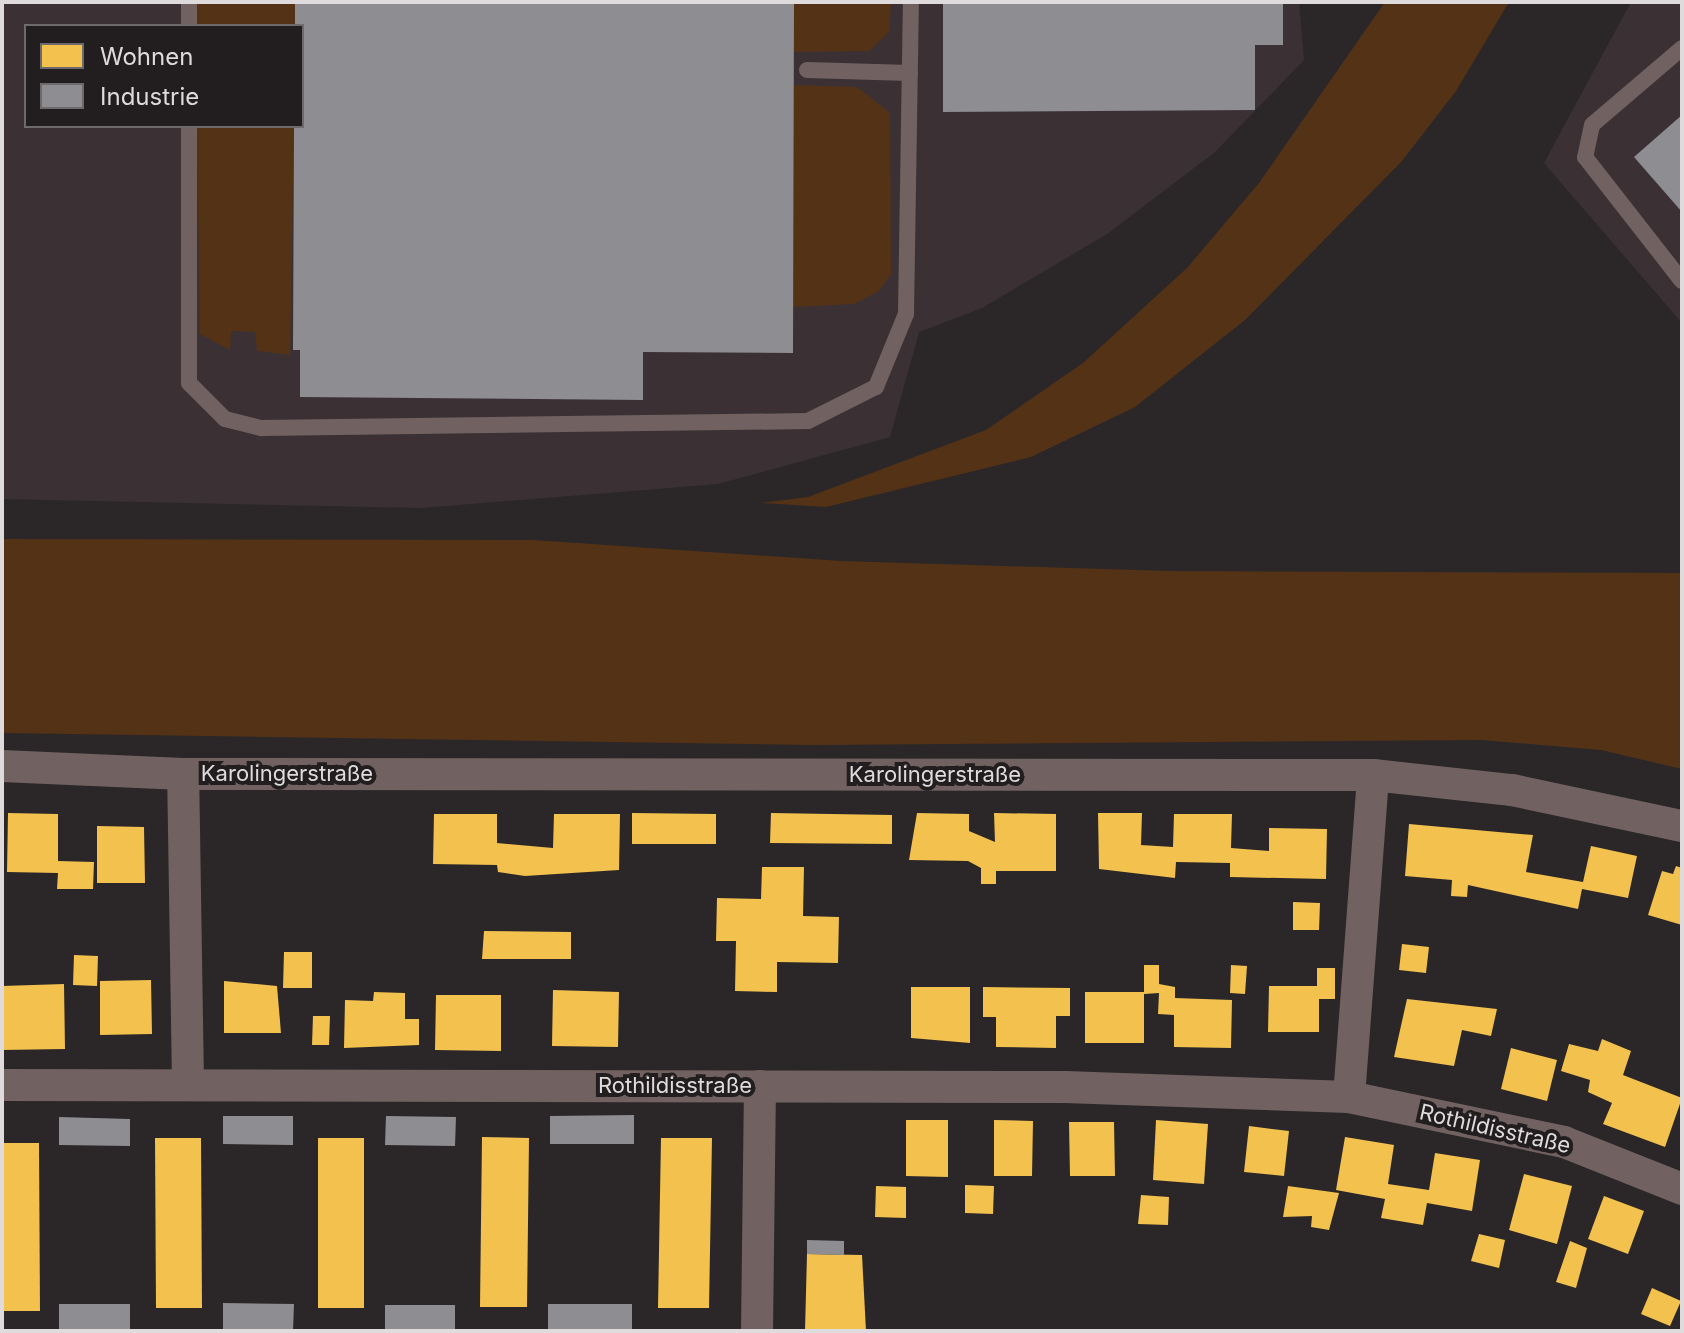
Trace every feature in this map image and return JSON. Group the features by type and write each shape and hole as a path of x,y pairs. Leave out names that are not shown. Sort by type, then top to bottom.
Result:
{"street":[{"name":"Karolingerstraße","path":"2,766 183,774 1373,775 1512,790 1682,826"},
{"name":"Karolingerstraße","path":"183,774 188,1084"},
{"path":"1349,1097 1373,775"},
{"name":"Rothildisstraße","path":"2,1085 760,1086 1349,1097 1564,1142 1682,1189"},
{"path":"757,1331 760,1086"}],"lane":[{"path":"189,2 189,24"},
{"path":"189,128 189,383 225,419 262,428 808,421 876,387 906,314 911,2"},
{"path":"1682,48 1592,125 1585,157 1682,281"},
{"path":"807,70 910,73"}],"shaded area":[{"path":"2,2 1299,2 1304,60 1215,152 1107,234 982,308 919,332 890,437 718,484 421,508 2,499"},
{"path":"197,2 295,2 295,24 197,24"},
{"path":"794,2 891,2 889,32 869,51 794,52"},
{"path":"1385,2 1509,2 1456,91 1402,161 1245,320 1135,407 1031,457 826,507 761,503 808,497 986,430 1083,363 1187,268 1259,183"},
{"path":"1631,2 1682,2 1682,323 1544,163"},
{"path":"794,85 857,87 890,113 891,274 879,291 854,304 793,307"},
{"path":"197,128 294,128 290,355 257,351 255,332 231,331 230,350 200,334"},
{"path":"2,539 533,540 841,561 1168,571 1682,573 1682,769 1601,750 1481,740 815,745 2,733"}],"building: Wohnen":[{"path":"8,813 58,814 58,861 94,862 93,889 57,889 58,873 7,872"},
{"path":"632,813 716,814 716,844 632,844"},
{"path":"771,813 892,815 892,844 770,843"},
{"path":"917,813 969,814 969,831 995,842 994,813 1056,814 1056,871 996,871 996,884 981,884 981,868 968,861 909,860"},
{"path":"1098,813 1142,813 1141,845 1173,847 1174,814 1232,814 1231,848 1269,851 1269,828 1327,829 1326,879 1230,877 1230,863 1176,862 1175,878 1099,869"},
{"path":"434,814 497,814 497,843 553,848 554,814 620,814 619,870 525,876 498,872 497,865 433,864"},
{"path":"1409,824 1533,835 1526,872 1583,882 1591,846 1637,856 1628,898 1582,889 1578,909 1468,885 1467,897 1451,896 1452,880 1405,876"},
{"path":"97,826 144,827 145,883 97,883"},
{"path":"1676,866 1682,868 1682,925 1648,915 1662,871 1673,874"},
{"path":"762,867 804,867 803,916 839,917 838,963 777,962 777,992 735,991 736,941 716,941 717,898 761,899"},
{"path":"1293,902 1320,903 1319,930 1293,930"},
{"path":"484,931 571,932 571,959 482,959"},
{"path":"1402,944 1429,947 1426,973 1399,970"},
{"path":"284,952 312,952 312,988 283,988"},
{"path":"74,955 98,956 97,986 73,985"},
{"path":"1144,965 1159,965 1159,984 1175,987 1175,998 1232,1000 1231,1048 1174,1047 1174,1015 1158,1014 1159,993 1144,994"},
{"path":"1231,965 1247,966 1245,994 1230,993"},
{"path":"1317,968 1335,968 1335,999 1319,999 1319,1032 1268,1032 1269,986 1317,986"},
{"path":"151,980 152,1034 100,1035 100,981"},
{"path":"224,981 277,986 281,1033 224,1033"},
{"path":"64,984 65,1049 2,1050 2,986"},
{"path":"911,987 970,987 970,1043 911,1038"},
{"path":"983,987 1070,988 1070,1016 1056,1016 1056,1048 996,1047 996,1017 983,1017"},
{"path":"553,990 619,992 618,1047 552,1046"},
{"path":"374,992 405,993 405,1019 419,1019 419,1045 344,1048 345,1000 373,1001"},
{"path":"1085,992 1144,992 1144,1043 1085,1043"},
{"path":"436,995 501,995 501,1051 435,1050"},
{"path":"1407,999 1497,1009 1491,1036 1462,1030 1454,1066 1394,1057"},
{"path":"313,1016 330,1016 329,1045 312,1045"},
{"path":"1602,1039 1631,1051 1623,1075 1682,1098 1665,1147 1603,1124 1612,1103 1588,1092 1590,1080 1561,1071 1569,1044 1598,1051"},
{"path":"1511,1048 1557,1060 1547,1101 1501,1089"},
{"path":"906,1120 948,1120 948,1177 906,1176"},
{"path":"994,1120 1033,1121 1032,1176 994,1176"},
{"path":"1156,1120 1208,1124 1204,1184 1153,1180"},
{"path":"1069,1122 1114,1122 1115,1176 1070,1176"},
{"path":"1249,1126 1289,1131 1284,1176 1244,1172"},
{"path":"482,1137 529,1138 527,1307 480,1307"},
{"path":"1345,1137 1394,1145 1388,1184 1429,1190 1435,1153 1480,1160 1472,1211 1427,1203 1423,1225 1381,1218 1385,1199 1336,1190"},
{"path":"155,1138 201,1138 202,1308 156,1308"},
{"path":"318,1138 364,1138 364,1308 318,1308"},
{"path":"661,1138 712,1138 709,1308 658,1308"},
{"path":"2,1143 39,1143 40,1311 2,1311"},
{"path":"1524,1174 1572,1186 1557,1244 1509,1230"},
{"path":"965,1185 994,1186 993,1214 965,1213"},
{"path":"876,1186 906,1187 906,1218 875,1217"},
{"path":"1288,1186 1339,1193 1329,1230 1311,1227 1312,1216 1283,1217"},
{"path":"1141,1195 1169,1197 1168,1225 1138,1224"},
{"path":"1604,1196 1644,1211 1628,1254 1588,1239"},
{"path":"1479,1234 1505,1240 1499,1268 1471,1261"},
{"path":"1570,1241 1587,1248 1576,1288 1556,1282"},
{"path":"807,1254 862,1255 866,1331 805,1331"},
{"path":"1652,1288 1681,1301 1670,1326 1641,1314"}],"building: Industrie":[{"path":"295,2 794,2 793,353 643,352 643,400 300,397 300,350 293,350 294,128 304,128 304,24 295,24"},
{"path":"943,2 1283,2 1283,45 1255,45 1255,110 943,112"},
{"path":"1682,115 1682,212 1634,157"},
{"path":"634,1115 634,1144 550,1144 550,1116"},
{"path":"223,1116 293,1116 293,1145 223,1144"},
{"path":"386,1116 456,1117 455,1146 385,1145"},
{"path":"59,1117 130,1119 130,1146 59,1145"},
{"path":"807,1240 844,1241 844,1255 807,1254"},
{"path":"223,1303 294,1304 293,1331 223,1331"},
{"path":"59,1304 130,1304 130,1331 59,1331"},
{"path":"548,1304 632,1304 632,1331 548,1331"},
{"path":"385,1305 455,1305 455,1331 385,1331"}]}
